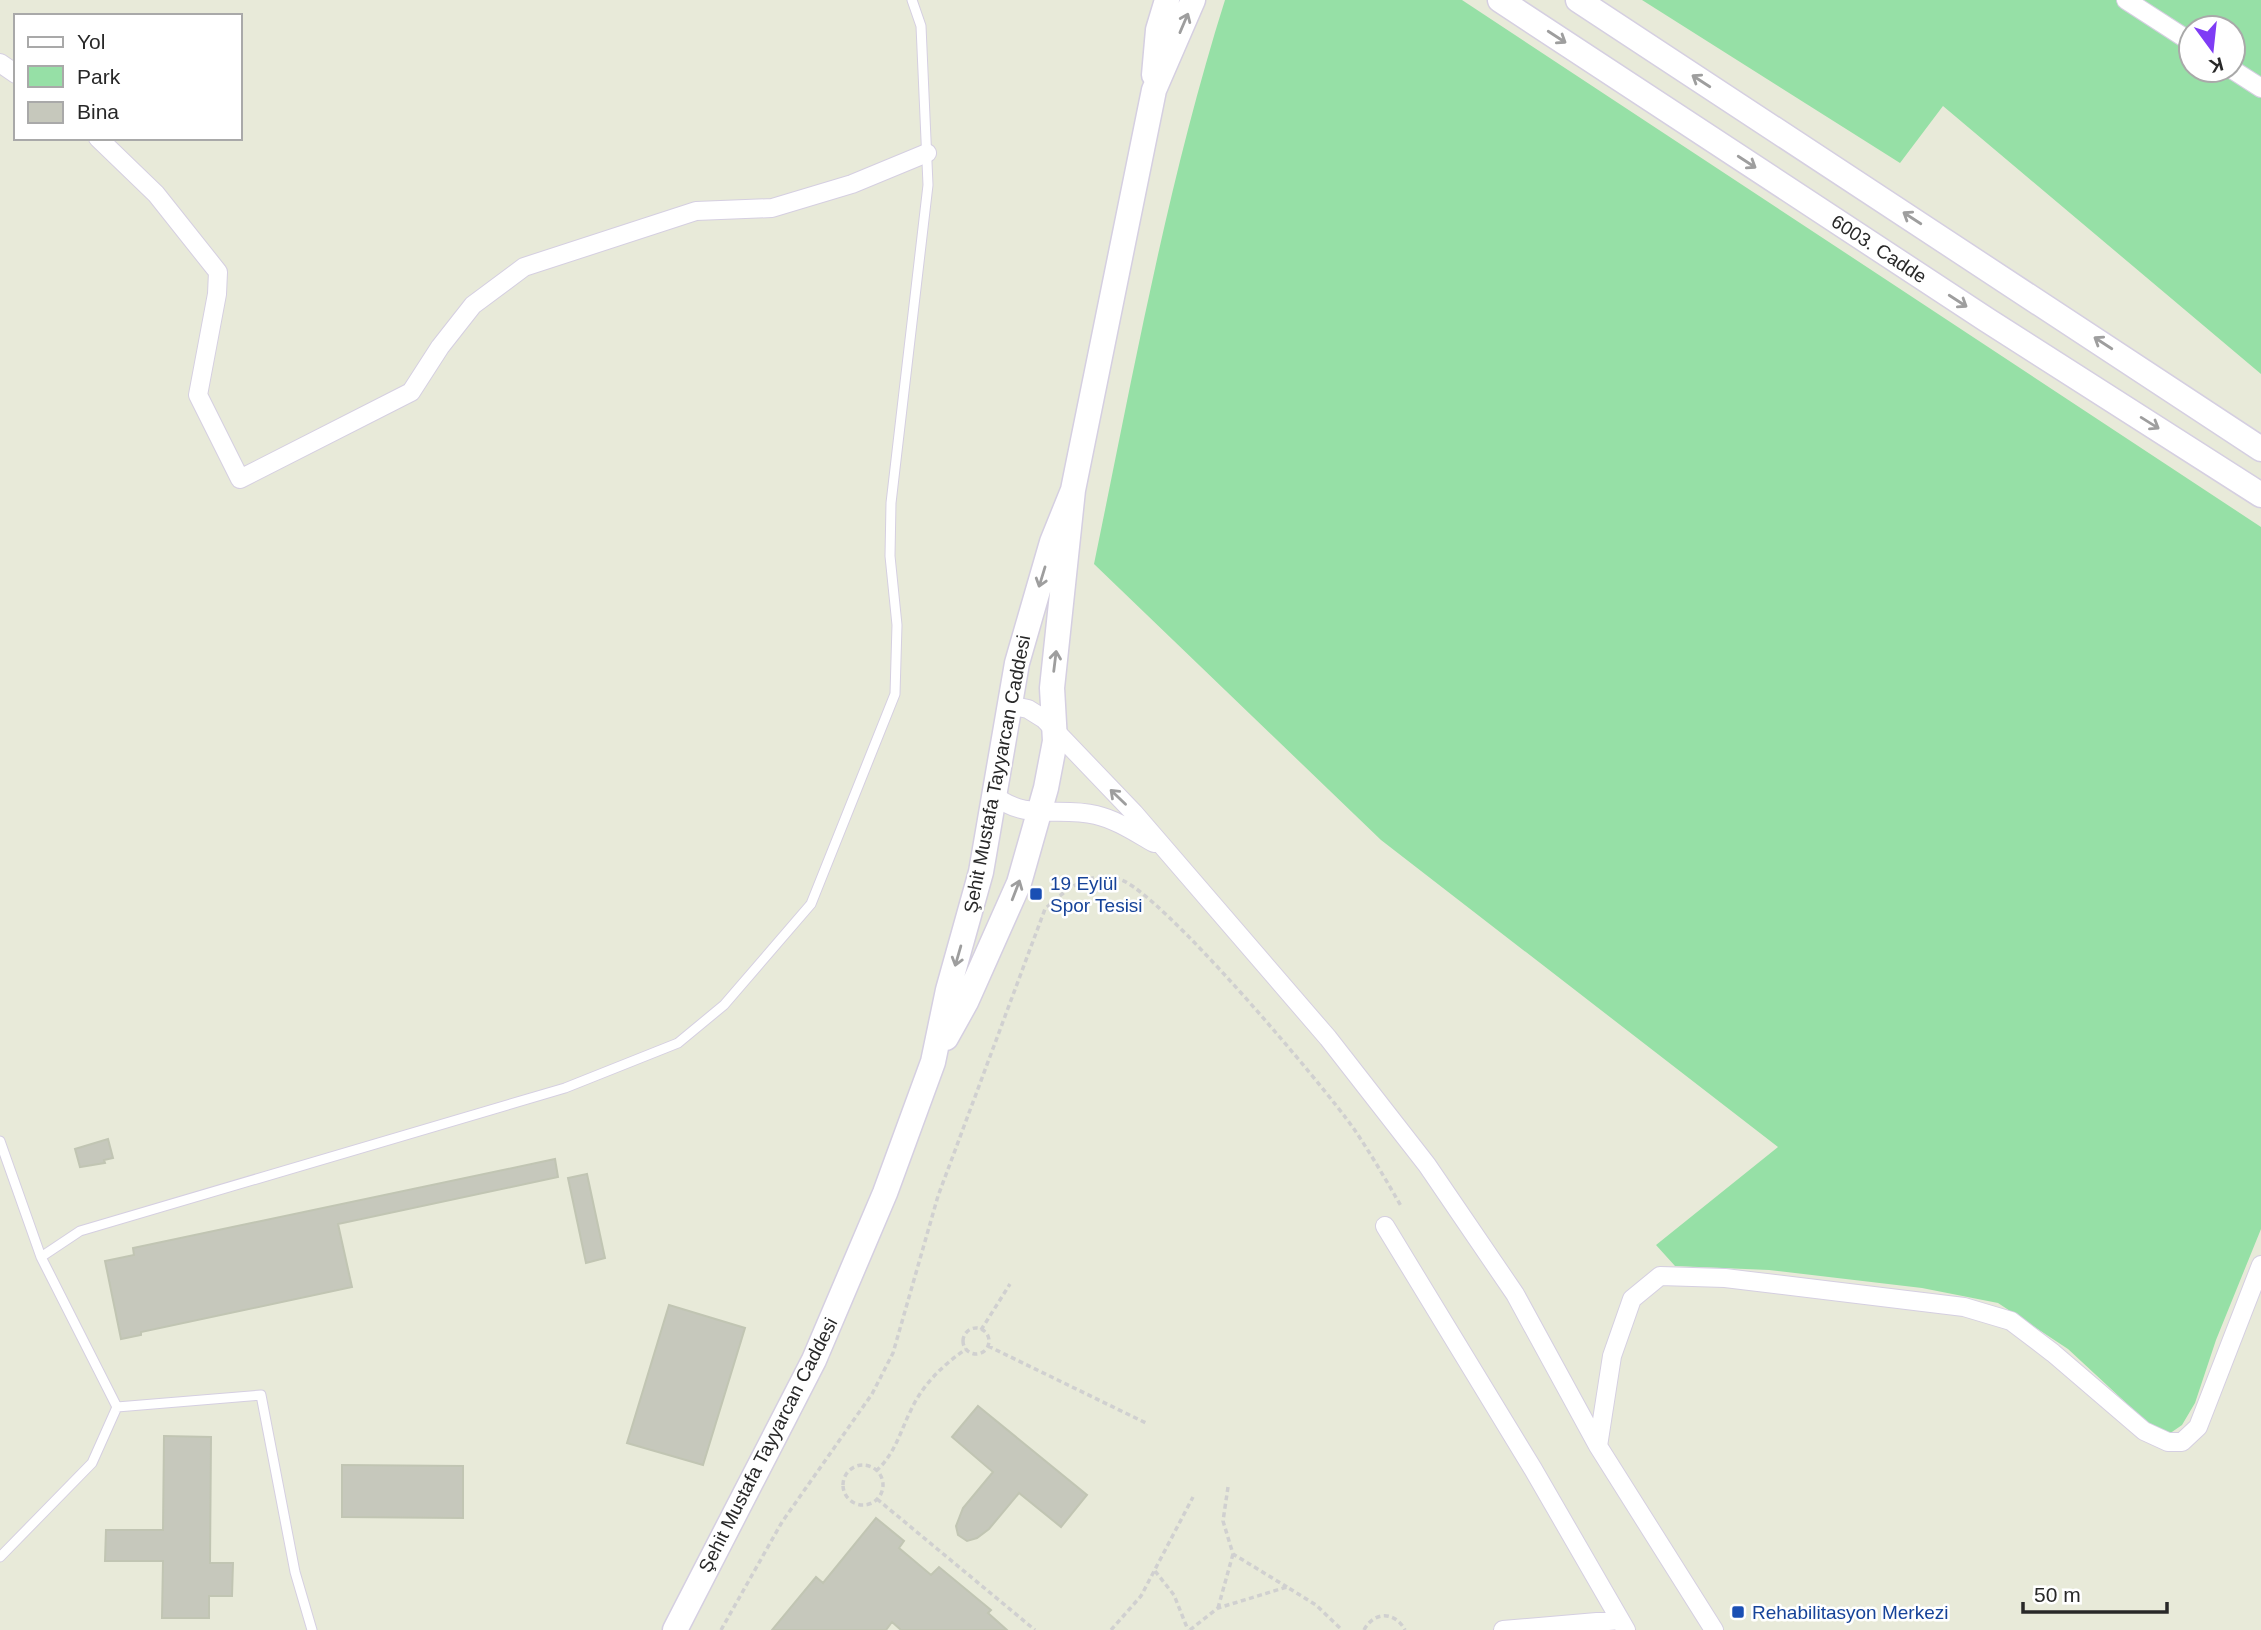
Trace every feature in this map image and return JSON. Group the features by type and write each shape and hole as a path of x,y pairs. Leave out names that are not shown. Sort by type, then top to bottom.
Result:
{"main road":[{"name":"Şehit Mustafa Tayyarcan Caddesi","path":"933,1062 966,1002 1000,929 1019,883 1040,814 1055,729 1052,688 1073,490 1154,90 1154,57 1167,0"},
{"name":"Şehit Mustafa Tayyarcan Caddesi","path":"1154,90 1193,0"},
{"name":"6003. Cadde","path":"1500,0 2261,495"},
{"path":"1578,0 2261,449"},
{"name":"Şehit Mustafa Tayyarcan Caddesi","path":"675,1630 814,1360 885,1193 933,1062 948,990 981,872 1009,705 1035,597 1073,490"}],"street":[{"path":"2126,0 2177,33"},
{"path":"100,140 156,194 218,272 218,294 198,395 240,479 411,392 439,346 473,305 524,267 696,211 772,208 852,184 927,153"},
{"path":"1009,705 1028,709 1055,729 1164,848 1328,1038 1427,1165 1515,1294 1598,1446 1714,1630"},
{"path":"993,794 1012,806 1040,814 1096,815 1164,848"},
{"path":"1385,1226 1534,1469 1623,1625 1503,1630"},
{"path":"1598,1446 1612,1356 1632,1299 1660,1276 1725,1278 1857,1293 1964,1307 2011,1321 2053,1353 2144,1432 2168,1443 2182,1442 2198,1427 2261,1265"}],"lane":[{"path":"41,1257 80,1231 565,1088 678,1043 724,1005 811,904 895,694 897,625 890,556 891,503 928,185 921,26 912,0"},
{"path":"0,1141 41,1257 117,1407"},
{"path":"117,1407 261,1395 295,1572 312,1630"},
{"path":"0,1557 92,1463 117,1407"}],"path":[{"path":"721,1630 782,1522 872,1394 893,1353 938,1196 1045,909 1068,887 1091,878 1117,878 1136,886 1216,966 1353,1128 1401,1206"},
{"path":"981,1330 1010,1284"},
{"path":"974,1328 988,1336 988,1346 978,1354 966,1349 963,1343 966,1334 974,1328"},
{"path":"988,1346 1148,1424"},
{"path":"876,1471 893,1452 919,1395 936,1373 966,1349"},
{"path":"857,1466 867,1466 876,1471 883,1485 877,1499 869,1504 858,1505 846,1496 843,1486 845,1476 857,1466"},
{"path":"1218,1608 1233,1555 1223,1521 1228,1487"},
{"path":"1111,1630 1127,1616 1155,1571 1193,1497"},
{"path":"877,1499 1035,1630"},
{"path":"1233,1555 1316,1605 1342,1630"},
{"path":"1155,1571 1174,1595 1189,1630 1218,1608 1287,1587"},
{"path":"1364,1630 1370,1620 1387,1615 1398,1619 1405,1630"}],"green space":[{"path":"1225,0 1462,0 2261,527 2261,1229 2216,1340 2195,1403 2182,1425 2169,1434 2151,1426 2068,1349 1998,1303 1922,1288 1769,1270 1675,1266 1656,1245 1778,1147 1381,840 1094,564 1168,209 1204,69"},
{"path":"1642,0 2261,0 2261,374 1943,106 1900,163"}],"building":[{"path":"108,1139 113,1158 104,1160 105,1163 80,1167 75,1149"},
{"path":"555,1159 558,1177 338,1224 352,1287 141,1332 141,1335 121,1339 105,1261 134,1255 133,1248"},
{"path":"587,1174 605,1258 586,1263 568,1178"},
{"path":"669,1305 745,1328 703,1465 627,1443"},
{"path":"978,1406 1087,1495 1061,1527 1019,1493 989,1529 977,1538 967,1541 958,1535 956,1526 963,1508 993,1472 952,1437"},
{"path":"164,1436 211,1437 210,1563 233,1563 232,1596 209,1596 209,1618 162,1618 163,1561 105,1561 106,1530 163,1530"},
{"path":"342,1465 463,1466 463,1518 342,1517"},
{"path":"876,1518 904,1541 899,1548 931,1575 939,1567 991,1610 988,1613 1007,1630 901,1630 892,1622 886,1630 772,1630 816,1577 823,1583"}],"place":[{"name":"19 Eylül Spor Tesisi","path":"1036,894"},
{"name":"Rehabilitasyon Merkezi","path":"1738,1612"}]}
